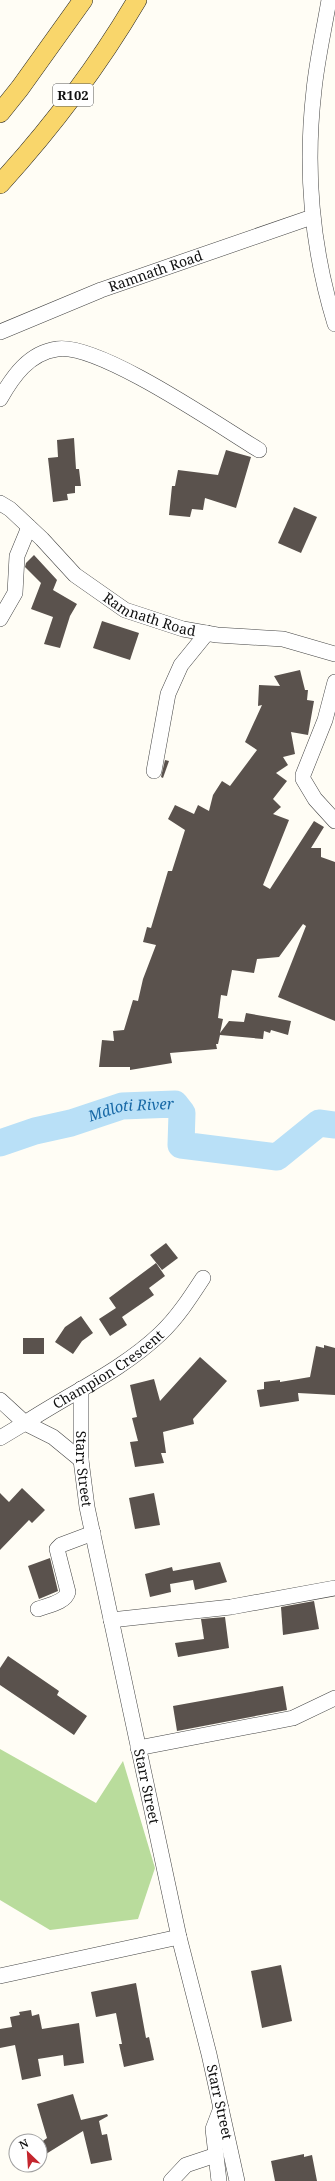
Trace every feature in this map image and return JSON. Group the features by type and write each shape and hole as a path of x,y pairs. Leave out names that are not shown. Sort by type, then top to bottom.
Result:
{"main road":[{"path":"0,113 20,88 83,0"},
{"name":"R102","path":"0,184 49,127 89,74 137,0"}],"street":[{"path":"330,0 314,90 311,157 312,217 323,277 335,324"},
{"name":"Ramnath Road","path":"0,332 101,290 312,217"},
{"path":"0,399 18,373 37,355 59,348 91,355 136,375 259,450"},
{"name":"Ramnath Road","path":"0,503 29,527 75,575 110,601 145,618 183,629 208,633 283,639 335,654"},
{"path":"0,620 15,593 17,556 29,527"},
{"path":"154,771 168,694 181,665 208,633"},
{"path":"335,682 325,720 303,779 315,799 335,820"},
{"name":"Champion Crescent","path":"0,1438 81,1389 145,1347 160,1334 179,1313 203,1278"},
{"name":"Starr Street","path":"81,1389 81,1460 93,1533 179,1937 209,2054 237,2181"},
{"path":"0,1400 25,1423 53,1437 81,1460"},
{"path":"38,1609 62,1600 67,1596 68,1592 57,1556 57,1549 61,1545 93,1533"},
{"path":"111,1620 231,1607 335,1588"},
{"path":"138,1748 293,1718 335,1698"},
{"path":"0,1976 179,1937"},
{"path":"219,2181 213,2129 221,2108"},
{"path":"171,2181 186,2165 216,2155"}],"green space":[{"path":"0,1749 96,1803 123,1761 155,1868 138,1919 50,1930 0,1900"}],"building":[{"path":"74,438 76,469 79,469 81,486 75,486 75,493 67,494 68,500 53,502 48,458 58,457 57,440"},
{"path":"226,450 251,457 236,508 205,498 203,510 192,509 190,517 169,515 172,486 175,486 178,470 218,475"},
{"path":"294,507 317,517 301,553 278,543"},
{"path":"34,555 57,580 53,590 77,604 70,616 60,648 44,644 53,617 31,609 41,583 25,567 26,563"},
{"path":"102,621 139,633 130,660 93,648"},
{"path":"300,670 305,690 308,690 307,700 314,701 308,735 291,732 295,754 283,757 288,765 276,773 287,781 273,799 281,807 273,814 289,820 263,885 270,889 314,821 324,827 311,848 321,848 321,857 335,862 335,1021 278,997 306,926 303,924 279,957 257,959 254,973 232,970 227,996 221,995 218,1018 223,1019 220,1033 229,1021 244,1022 246,1013 291,1021 288,1035 271,1030 270,1033 264,1031 263,1039 220,1035 218,1044 216,1044 217,1049 170,1053 172,1063 130,1070 130,1067 99,1067 102,1040 114,1041 113,1031 124,1030 133,1000 138,1001 143,979 156,945 143,942 147,927 151,928 168,871 172,871 185,830 168,819 175,805 194,814 198,805 209,811 213,795 222,781 230,786 257,750 245,742 262,705 258,706 259,685 280,686 274,676"},
{"path":"165,760 169,761 163,778 161,777"},
{"path":"166,1243 178,1258 162,1270 150,1255"},
{"path":"156,1263 165,1276 149,1288 154,1295 122,1317 127,1325 110,1336 99,1319 116,1308 109,1298"},
{"path":"81,1316 93,1333 82,1341 73,1354 55,1342 65,1327"},
{"path":"23,1338 44,1338 44,1354 23,1354"},
{"path":"324,1345 335,1348 335,1395 298,1393 299,1401 260,1407 257,1390 264,1389 264,1382 280,1380 280,1382 310,1377 316,1346 324,1348"},
{"path":"200,1357 227,1381 193,1419 194,1424 163,1432 166,1453 161,1453 164,1463 135,1467 130,1442 138,1441 132,1418 137,1417 130,1385 154,1379 160,1401"},
{"path":"22,1488 45,1510 32,1523 29,1520 0,1550 0,1493 9,1502"},
{"path":"154,1493 160,1525 135,1529 129,1498"},
{"path":"50,1558 58,1591 39,1599 28,1566"},
{"path":"220,1562 227,1582 195,1590 193,1580 170,1584 171,1592 150,1597 145,1574 172,1567 173,1571"},
{"path":"314,1601 319,1629 283,1635 281,1607"},
{"path":"225,1617 229,1648 178,1657 175,1643 204,1639 201,1619"},
{"path":"8,1656 59,1691 57,1695 87,1716 74,1735 0,1685 0,1668"},
{"path":"283,1686 287,1710 177,1731 173,1706"},
{"path":"281,1965 292,2021 262,2028 251,1971"},
{"path":"136,1983 146,2038 149,2037 154,2060 124,2067 119,2044 122,2044 116,2013 96,2017 91,1992"},
{"path":"31,2010 32,2016 39,2014 42,2029 79,2023 84,2063 64,2066 63,2055 38,2059 41,2076 22,2080 15,2045 0,2048 0,2029 12,2027 10,2017 20,2015 19,2012"},
{"path":"73,2094 81,2120 107,2114 108,2116 99,2121 102,2135 107,2134 112,2160 91,2164 83,2131 48,2153 48,2133 46,2133 37,2104"},
{"path":"304,2154 304,2157 312,2155 317,2181 275,2181 271,2161"}],"waterway":[{"name":"Mdloti River","path":"0,1143 35,1131 71,1123 122,1106 175,1104 182,1113 181,1145 277,1157 319,1123 335,1125"}]}
